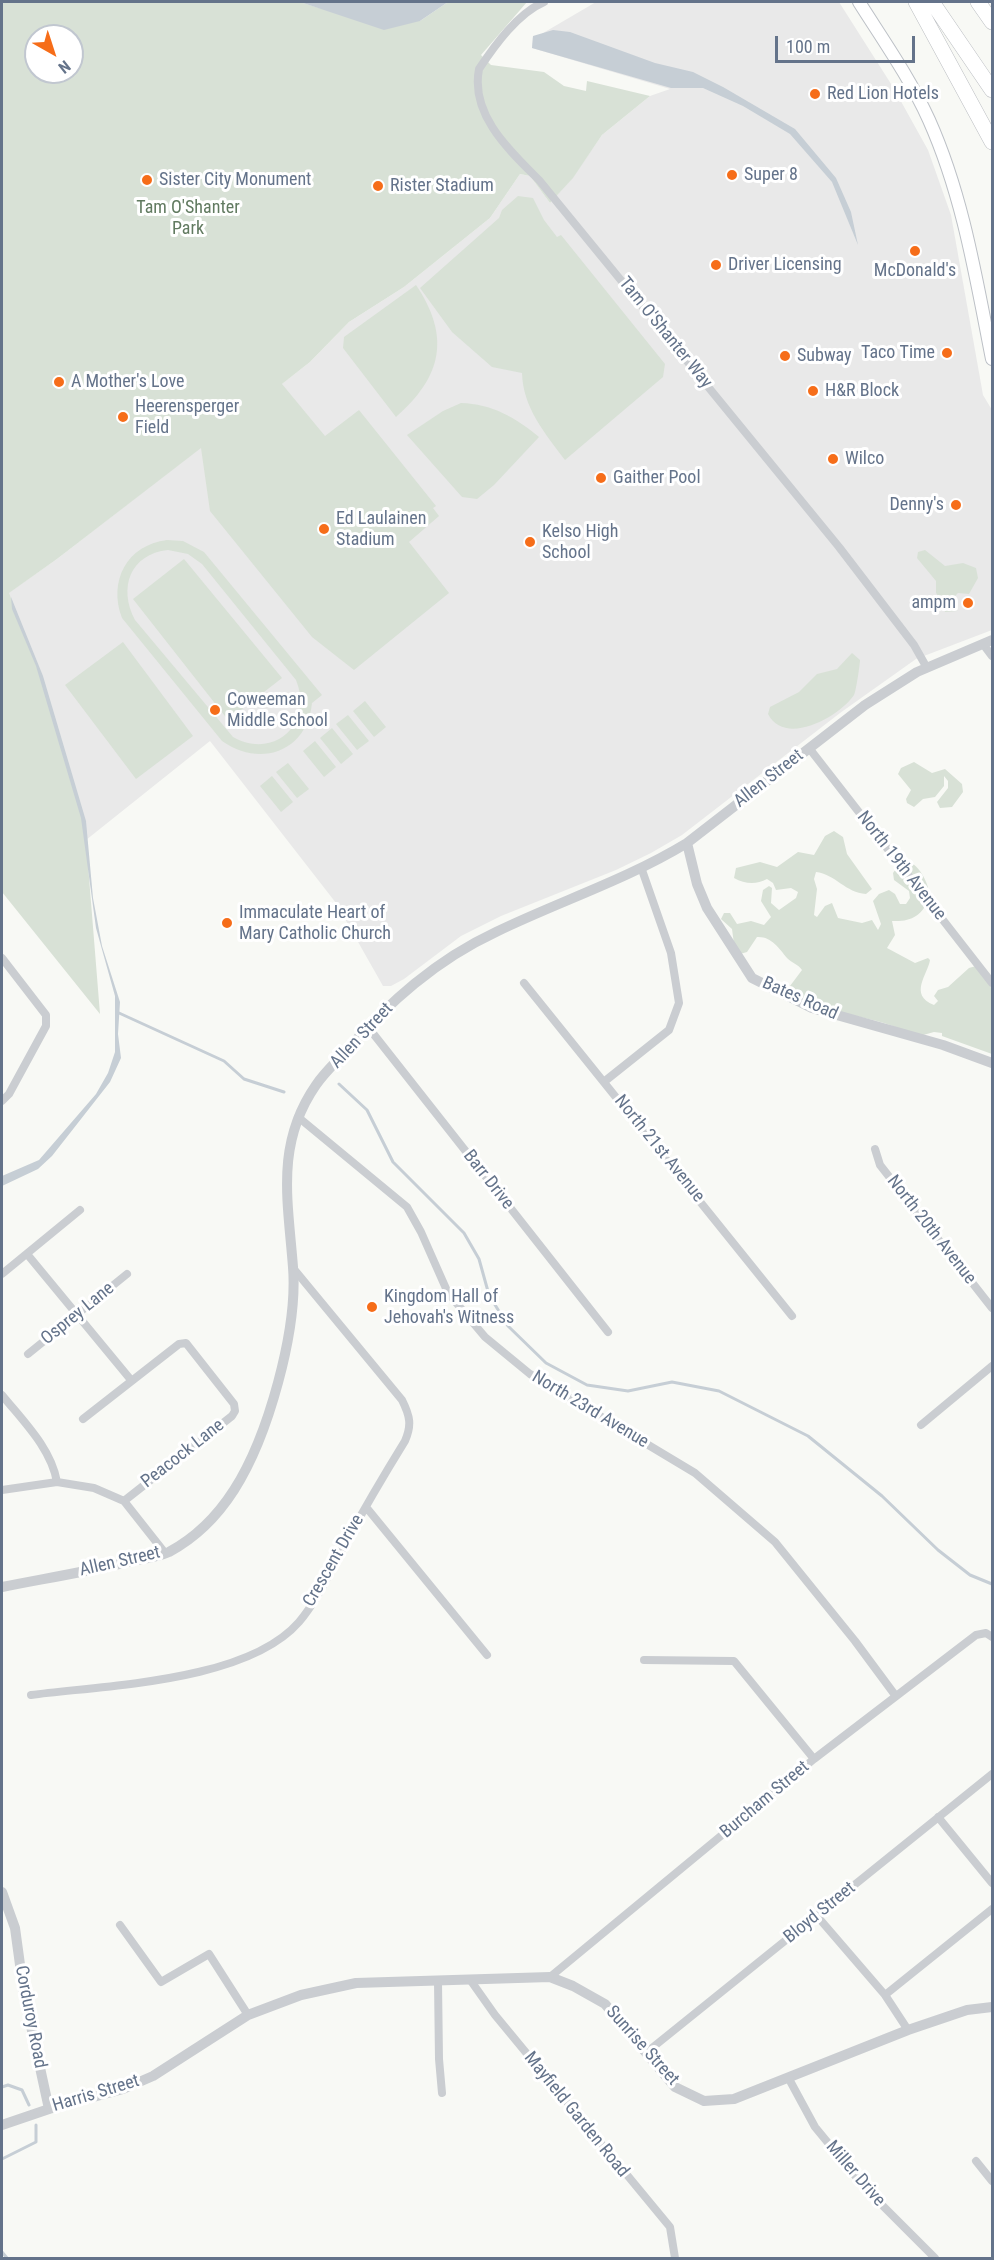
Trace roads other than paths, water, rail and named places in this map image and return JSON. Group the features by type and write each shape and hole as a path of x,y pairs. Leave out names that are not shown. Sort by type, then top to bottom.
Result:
{"highway":[{"path":"916,2 993,142"},
{"path":"932,2 993,90"},
{"path":"978,2 993,22"}],"main road":[{"path":"859,2 914,91 948,166 960,205 993,359"}],"street":[{"name":"Tam O'Shanter Way","path":"544,2 533,6 522,16 479,69 482,104 493,129 503,144 539,180 839,547 914,645 927,668"},
{"name":"Allen Street","path":"2,1587 165,1553 195,1536 234,1490 264,1429 289,1338 294,1268 289,1241 287,1152 298,1117 316,1085 368,1027 420,978 455,954 529,917 642,870 687,843 865,705 927,668 988,642"},
{"path":"988,642 993,656"},
{"name":"North 19th Avenue","path":"809,748 993,983"},
{"name":"Bates Road","path":"687,843 697,884 707,908 752,978 812,1008 943,1045 993,1063"},
{"path":"605,1081 669,1030 679,1003 671,954 642,870"},
{"path":"2,958 46,1015 46,1026 9,1094 2,1101"},
{"name":"North 21st Avenue","path":"524,983 792,1316"},
{"name":"Barr Drive","path":"368,1027 608,1332"},
{"name":"North 23rd Avenue","path":"298,1117 407,1208 422,1232 448,1293 485,1337 530,1374 695,1473 774,1542 855,1641 895,1695"},
{"name":"North 20th Avenue","path":"874,1149 880,1165 993,1308"},
{"path":"2,1274 80,1210"},
{"path":"27,1254 131,1380"},
{"name":"Crescent Drive","path":"31,1695 184,1675 227,1665 261,1651 299,1622 322,1587 405,1441 411,1428 410,1414 402,1400 294,1268"},
{"name":"Osprey Lane","path":"28,1354 127,1274"},
{"name":"Peacock Lane","path":"83,1419 179,1344 186,1343 234,1404 235,1411 124,1501"},
{"path":"921,1425 993,1366"},
{"path":"2,1395 41,1444 55,1467 57,1482"},
{"path":"2,1490 57,1482 94,1488 124,1501 165,1553"},
{"path":"366,1507 487,1655"},
{"name":"Burcham Street","path":"550,1977 895,1695 976,1635 990,1635"},
{"path":"644,1660 734,1661 814,1759"},
{"name":"Bloyd Street","path":"647,2052 993,1774"},
{"path":"938,1817 993,1883"},
{"name":"Corduroy Road","path":"2,1892 15,1928 24,1995 48,2109"},
{"path":"885,1995 993,1910"},
{"path":"817,1916 885,1995 908,2030"},
{"path":"120,1925 161,1982 209,1954 248,2015"},
{"name":"Sunrise Street","path":"248,2015 301,1995 356,1983 550,1977 573,1986 605,2004 675,2087 704,2101 734,2099 908,2030 967,2010 993,2007"},
{"name":"Mayfield Garden Road","path":"471,1981 495,2015 670,2227 674,2254"},
{"path":"438,1982 439,2060 442,2093"},
{"name":"Harris Street","path":"2,2125 48,2109 123,2089 153,2076 248,2015"},
{"name":"Miller Drive","path":"789,2079 815,2127 866,2189 934,2259"},
{"path":"976,2161 993,2181"}],"waterway":[{"path":"119,1013 224,1061 244,1079 284,1092"},
{"path":"339,1084 367,1110 393,1162 464,1233 479,1259 489,1295 508,1326 546,1363 587,1385 628,1391 672,1382 719,1391 808,1436 882,1496 938,1550 970,1575 992,1584"},
{"path":"2,2087 8,2085 22,2090 29,2105"},
{"path":"2,2159 36,2142 36,2125"},
{"path":"2,2252 7,2258"}],"place":[{"name":"Red Lion Hotels","path":"815,94"},
{"name":"Super 8","path":"732,175"},
{"name":"Sister City Monument","path":"147,180"},
{"name":"Rister Stadium","path":"378,186"},
{"name":"McDonald's","path":"915,251"},
{"name":"Driver Licensing","path":"716,265"},
{"name":"Taco Time","path":"947,353"},
{"name":"Subway","path":"785,356"},
{"name":"A Mother's Love","path":"59,382"},
{"name":"H&R Block","path":"813,391"},
{"name":"Heerensperger Field","path":"123,417"},
{"name":"Wilco","path":"833,459"},
{"name":"Gaither Pool","path":"601,478"},
{"name":"Denny's","path":"956,505"},
{"name":"Ed Laulainen Stadium","path":"324,529"},
{"name":"Kelso High School","path":"530,542"},
{"name":"ampm","path":"968,603"},
{"name":"Coweeman Middle School","path":"215,710"},
{"name":"Immaculate Heart of Mary Catholic Church","path":"227,923"},
{"name":"Kingdom Hall of Jehovah's Witness","path":"372,1307"}],"park label":[{"name":"Tam O'Shanter Park","path":"188,218"}]}
